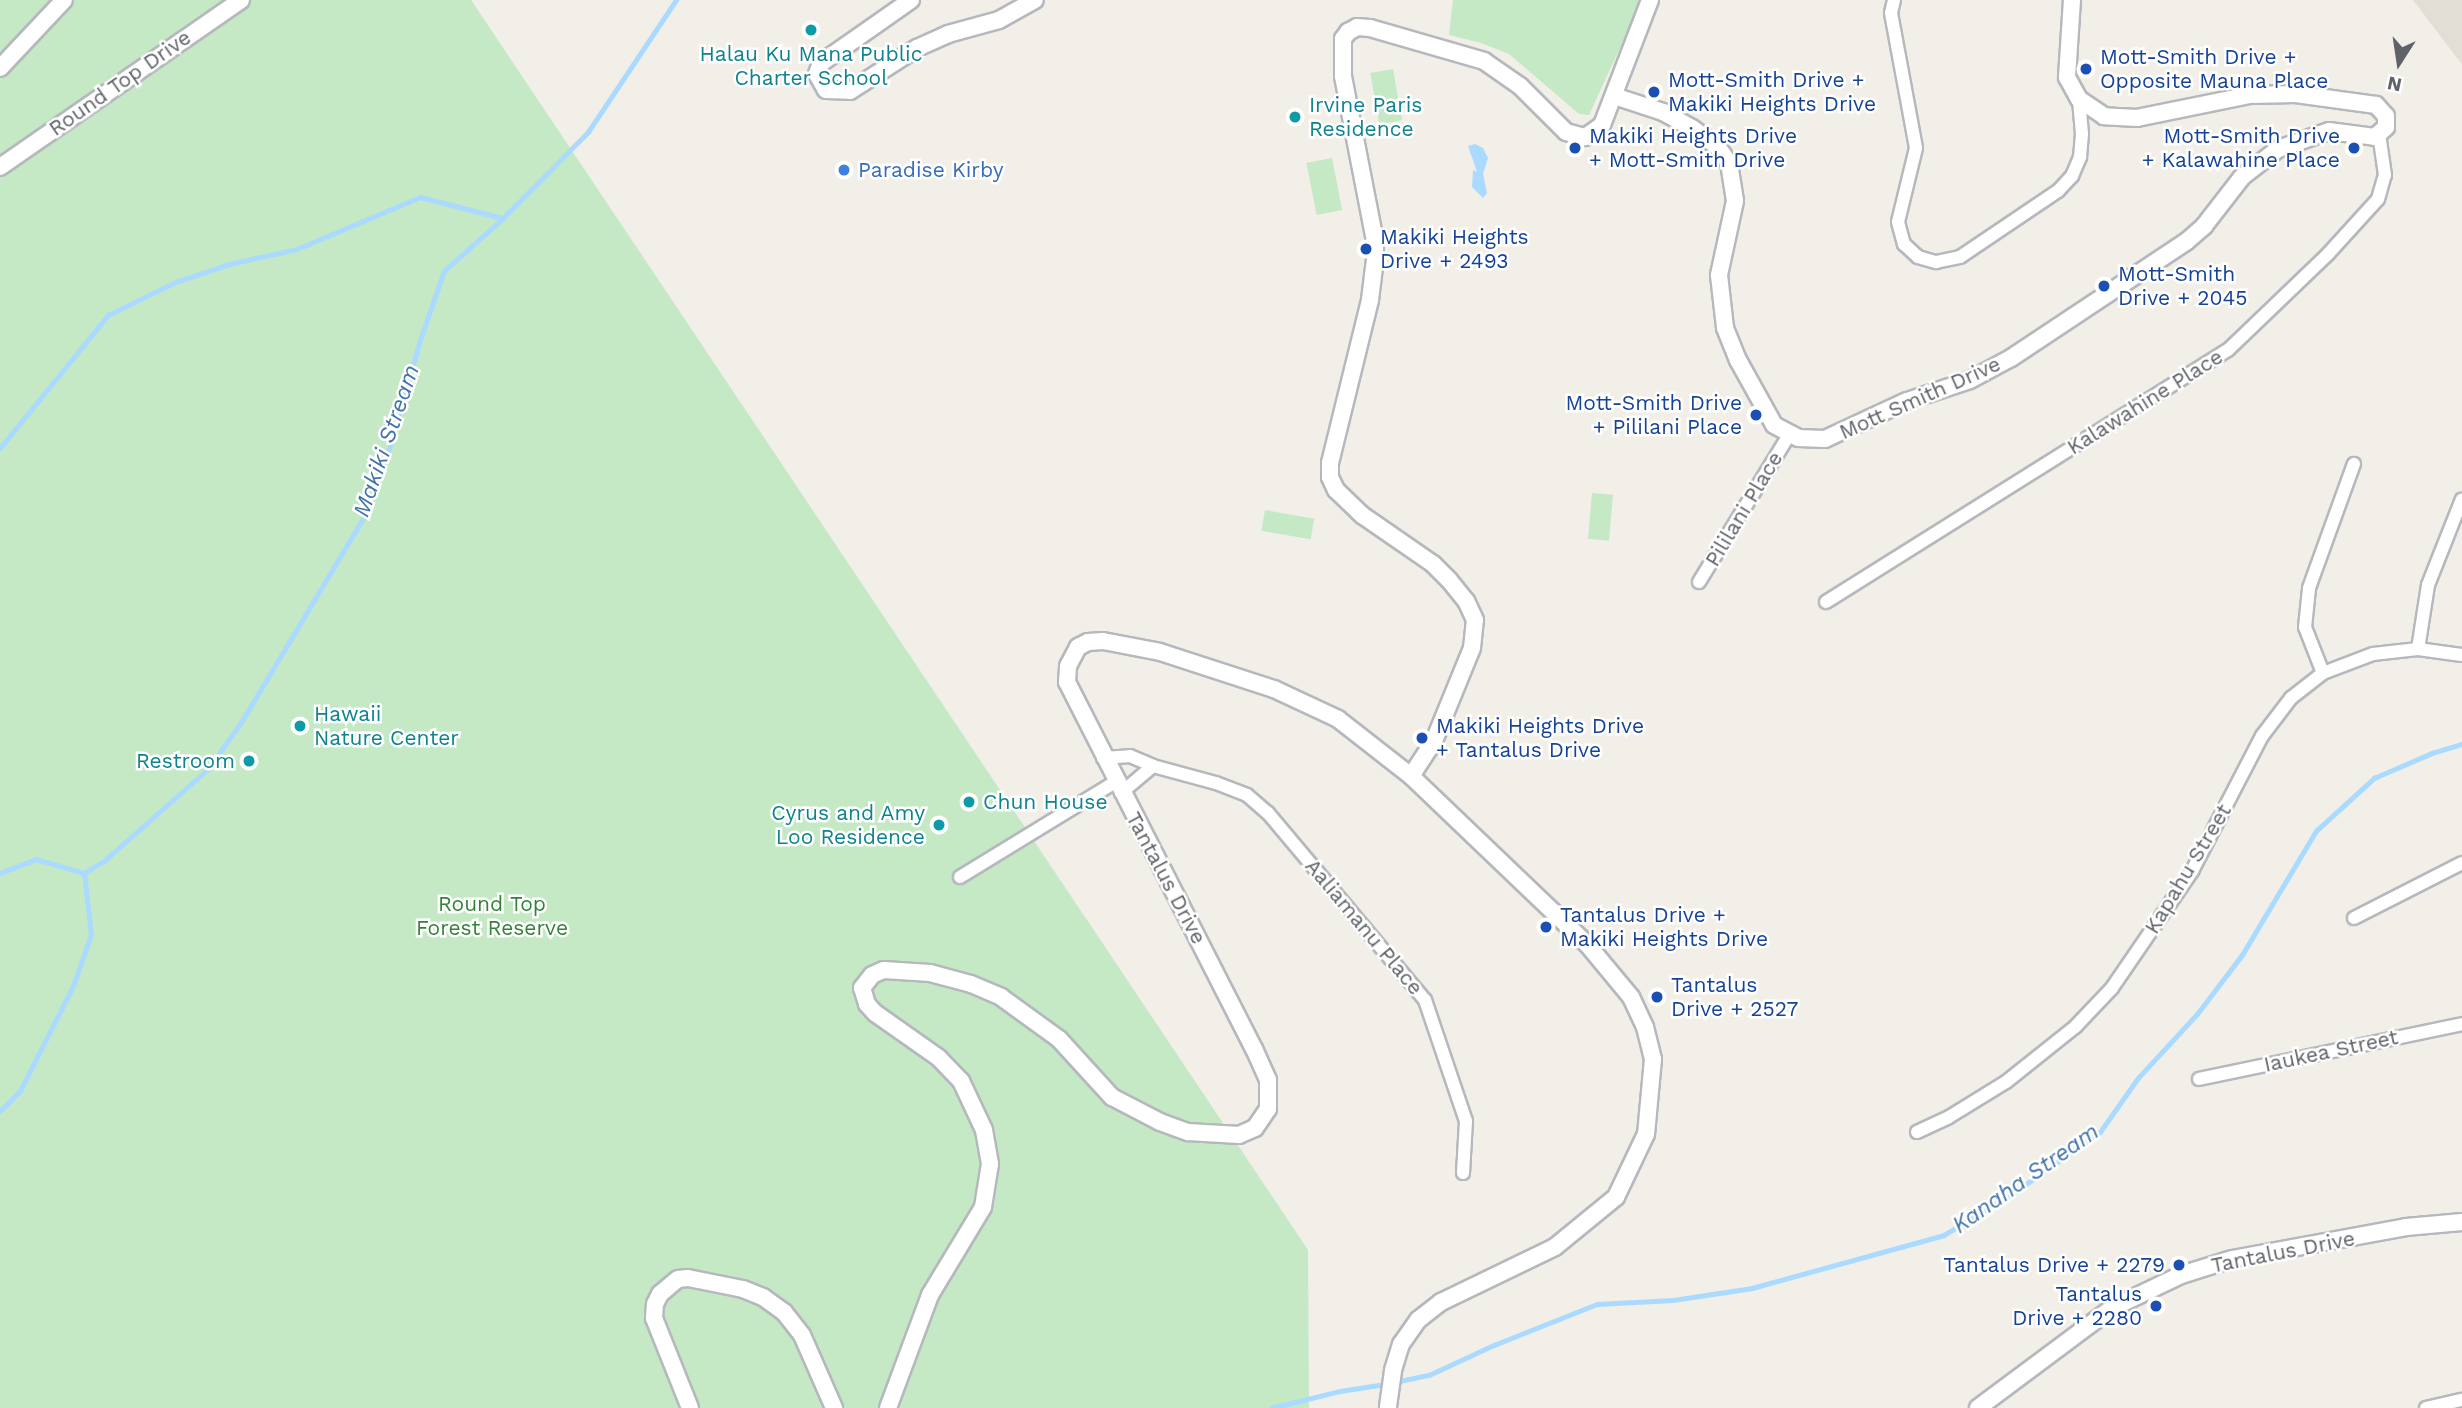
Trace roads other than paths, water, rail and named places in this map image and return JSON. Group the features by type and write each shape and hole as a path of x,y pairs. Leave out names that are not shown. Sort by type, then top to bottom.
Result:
{"street":[{"path":"0,68 64,0"},
{"name":"Round Top Drive","path":"0,167 241,0"},
{"path":"911,0 821,62 817,74 826,90 837,92 859,87 917,48 948,34 999,20 1035,0"},
{"path":"1411,776 1434,741 1472,648 1475,620 1466,601 1433,564 1362,515 1336,490 1330,477 1330,463 1370,300 1376,240 1343,76 1343,39 1357,27 1370,29 1485,61 1520,86 1558,125 1576,136 1585,137 1602,125 1650,0"},
{"path":"1894,0 1891,13 1916,148 1898,222 1904,244 1918,257 1936,262 1960,257 2058,191 2072,176 2080,157 2082,134 2079,99"},
{"path":"2071,0 2066,68 2070,85 2079,99 2095,112 2126,119 2249,95 2296,94 2376,104 2386,116 2386,127 2379,134"},
{"path":"1614,96 1663,112 1692,128 1717,146 1729,163 1735,201 1719,275 1721,313 1738,360 1763,410 1774,425 1789,435"},
{"name":"Mott Smith Drive","path":"1789,435 1807,440 1833,437 1885,410 1984,373 2187,241 2204,226 2242,177 2278,149 2329,131 2370,137 2379,134"},
{"name":"Kalawahine Place","path":"1826,602 2228,350 2328,254 2378,199 2385,175 2379,134"},
{"name":"Pililani Place","path":"1699,582 1789,435"},
{"path":"2323,673 2305,627 2309,588 2354,464"},
{"path":"2418,649 2428,586 2462,499"},
{"name":"Tantalus Drive","path":"888,1408 930,1295 983,1207 990,1164 984,1130 961,1081 939,1058 875,1013 867,1004 862,988 872,975 884,970 930,973 971,984 1000,997 1059,1040 1112,1097 1160,1122 1188,1132 1239,1135 1255,1128 1268,1109 1268,1080 1254,1049 1103,758 1067,682 1071,656 1078,647 1088,642 1123,644 1160,652 1306,702 1338,719 1411,776 1587,944 1631,997 1645,1027 1653,1059 1646,1134 1616,1197 1555,1247 1441,1302 1418,1320 1401,1344 1393,1371 1388,1408"},
{"name":"Kapahu Street","path":"1917,1132 1949,1117 2006,1082 2064,1036 2102,998 2131,962 2192,871 2270,722 2291,698 2323,673 2373,654 2418,649 2462,655"},
{"name":"Aaliamanu Place","path":"1103,758 1130,756 1153,766 1175,770 1247,795 1268,813 1425,1000 1466,1121 1463,1173"},
{"path":"960,877 1153,766"},
{"path":"2354,918 2462,863"},
{"name":"Iaukea Street","path":"2199,1079 2462,1024"},
{"name":"Tantalus Drive","path":"1978,1408 2112,1308 2181,1275 2243,1256 2311,1247 2406,1227 2462,1222"},
{"path":"690,1408 654,1318 654,1304 660,1294 678,1279 688,1278 743,1289 763,1297 784,1312 802,1335 834,1408"},
{"path":"2426,1408 2462,1400"}],"water":[{"path":"1475,144 1483,148 1488,158 1483,174 1487,193 1483,198 1472,187 1473,170 1477,172 1468,146"}],"waterway":[{"name":"Makiki Stream","path":"84,873 104,861 208,769 240,724 364,517 392,440 419,343 444,271 503,218 588,132 676,0"},
{"path":"0,448 108,315 176,282 229,264 297,249 420,197 503,218"},
{"name":"Kanaha Stream","path":"1395,1382 1429,1375 1494,1345 1597,1304 1673,1300 1752,1288 1944,1235 2009,1196 2100,1132 2138,1078 2197,1014 2242,955 2316,831 2374,778 2432,753 2462,744"},
{"path":"0,873 36,859 84,873"},
{"path":"0,1111 20,1091 73,986 91,935 84,873"},
{"name":"Kanaha Stream","path":"1271,1408 1340,1391 1386,1384"}],"place":[{"name":"Halau Ku Mana Public Charter School","path":"811,30"},
{"name":"Mott-Smith Drive + Opposite Mauna Place","path":"2086,69"},
{"name":"Mott-Smith Drive + Makiki Heights Drive","path":"1654,92"},
{"name":"Irvine Paris Residence","path":"1295,117"},
{"name":"Makiki Heights Drive + Mott-Smith Drive","path":"1575,148"},
{"name":"Mott-Smith Drive + Kalawahine Place","path":"2354,148"},
{"name":"Paradise Kirby","path":"844,170"},
{"name":"Makiki Heights Drive + 2493","path":"1366,249"},
{"name":"Mott-Smith Drive + 2045","path":"2104,286"},
{"name":"Mott-Smith Drive + Pililani Place","path":"1756,415"},
{"name":"Hawaii Nature Center","path":"300,726"},
{"name":"Makiki Heights Drive + Tantalus Drive","path":"1422,738"},
{"name":"Restroom","path":"249,761"},
{"name":"Chun House","path":"969,802"},
{"name":"Cyrus and Amy Loo Residence","path":"939,825"},
{"name":"Tantalus Drive + Makiki Heights Drive","path":"1546,927"},
{"name":"Tantalus Drive + 2527","path":"1657,997"},
{"name":"Tantalus Drive + 2279","path":"2179,1265"},
{"name":"Tantalus Drive + 2280","path":"2156,1306"}],"park label":[{"name":"Round Top Forest Reserve","path":"492,916"}]}
